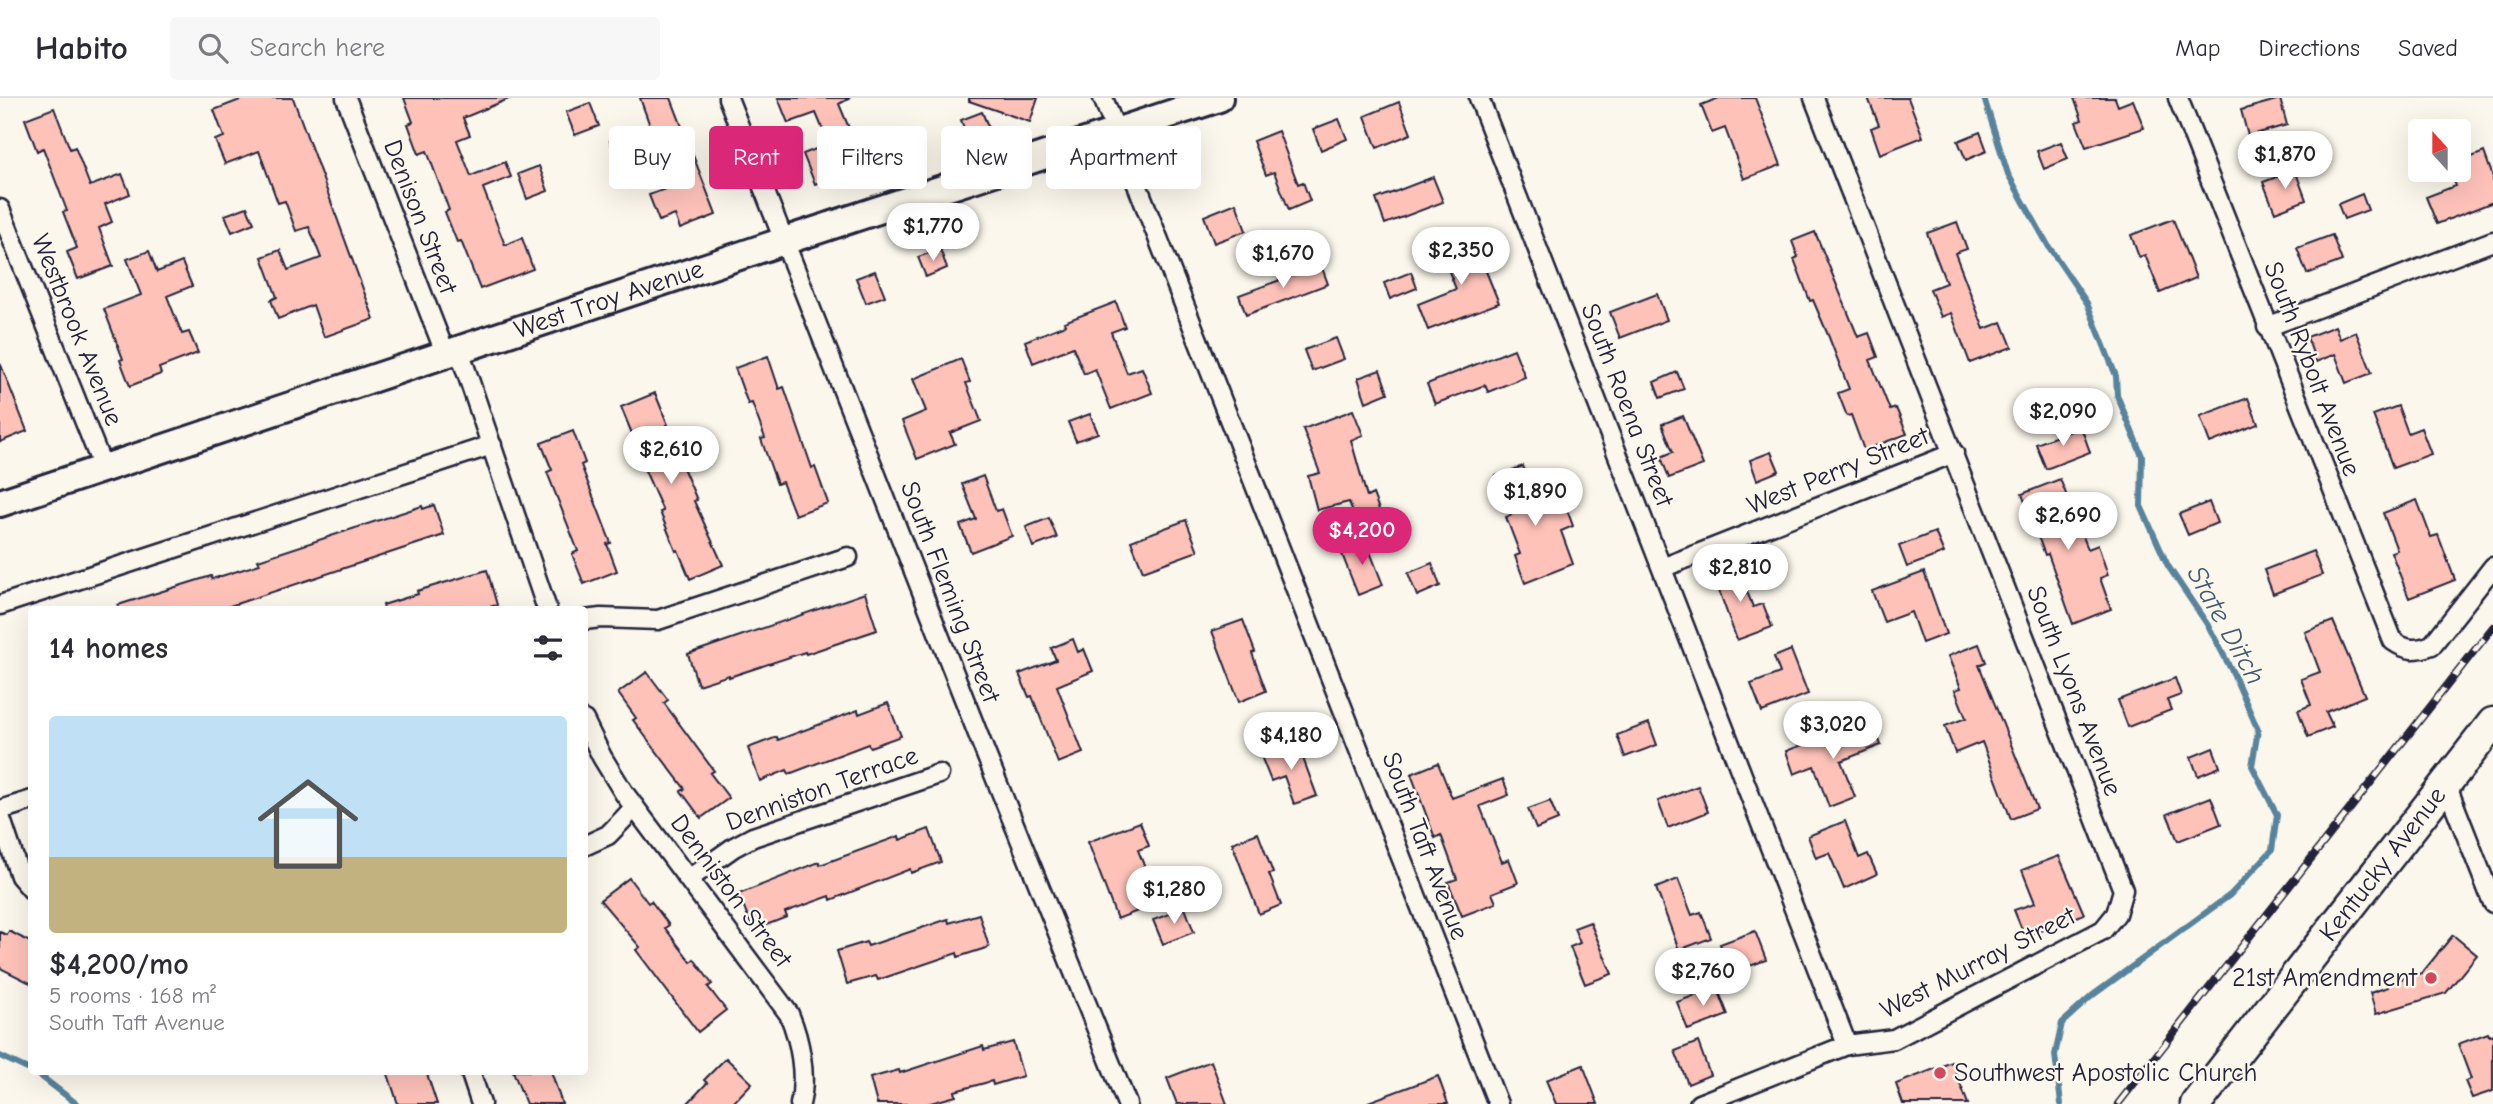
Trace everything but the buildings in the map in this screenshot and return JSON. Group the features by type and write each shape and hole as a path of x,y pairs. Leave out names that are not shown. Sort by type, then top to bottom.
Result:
{"main road":[{"name":"Kentucky Avenue","path":"2202,1101 2493,723"}],"street":[{"name":"Denison Street","path":"346,98 453,353"},
{"name":"South Fleming Street","path":"727,98 1127,1104"},
{"name":"South Taft Avenue","path":"1103,98 1115,126"},
{"name":"West Troy Avenue","path":"1135,126 1219,98"},
{"name":"South Roena Street","path":"1479,98 1847,1045"},
{"name":"South Lyons Avenue","path":"1814,98 2123,890 2116,914"},
{"name":"South Rybolt Avenue","path":"2178,98 2393,641 2409,650 2419,650 2432,645 2493,567"},
{"name":"West Troy Avenue","path":"0,503 1046,155"},
{"name":"South Taft Avenue","path":"1139,189 1498,1104"},
{"name":"Westbrook Avenue","path":"0,209 104,470"},
{"path":"2267,327 2493,242"},
{"path":"453,353 492,445 546,606"},
{"path":"0,605 492,445"},
{"name":"West Perry Street","path":"1662,568 1954,453"},
{"path":"588,620 658,620 848,557"},
{"name":"Denniston Street","path":"588,728 602,757 635,807 789,1014 797,1036 802,1072 803,1090 800,1104"},
{"name":"Denniston Terrace","path":"690,878 753,837 939,774"},
{"path":"2445,784 2493,903"},
{"path":"0,810 28,801"},
{"path":"588,844 608,835 635,807"},
{"path":"0,816 20,876 28,885"},
{"name":"West Murray Street","path":"1699,1104 1847,1045 1894,1039 2103,930 2116,914"},
{"path":"471,1075 481,1104"}],"waterway":[{"name":"State Ditch","path":"1984,98 2008,174 2049,247 2087,303 2116,376 2117,395 2142,456 2141,506 2168,566 2209,627 2233,673 2258,730 2252,766 2277,815 2272,850 2230,895 2093,995 2062,1023 2055,1055 2061,1104"},
{"path":"0,1056 28,1069"},
{"path":"39,1075 77,1104"}],"railway":[{"path":"2118,1104 2493,627"}],"place":[{"name":"21st Amendment","path":"2431,978"},
{"name":"Southwest Apostolic Church","path":"1940,1073"}]}
